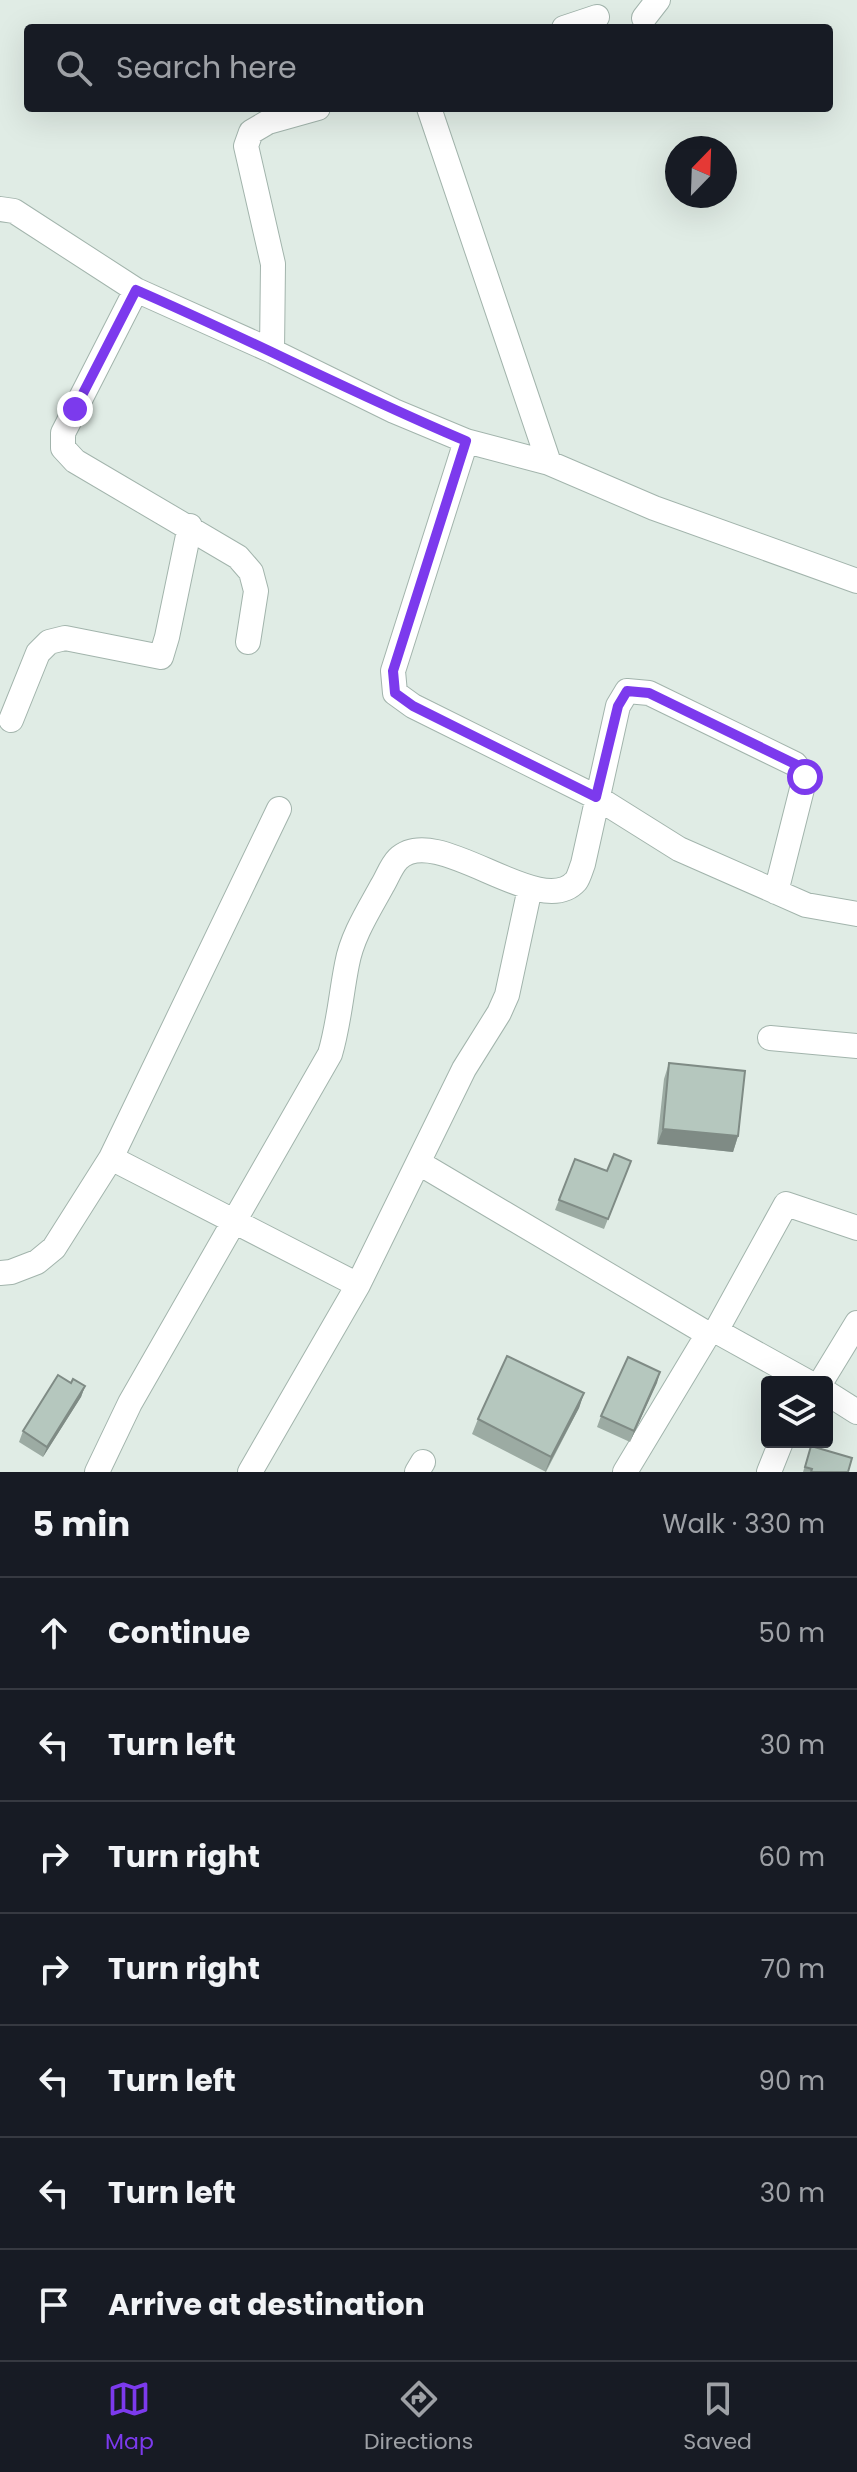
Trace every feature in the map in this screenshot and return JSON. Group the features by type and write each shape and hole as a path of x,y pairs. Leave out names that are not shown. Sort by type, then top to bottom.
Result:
{"street":[{"path":"576,24 597,17"},
{"path":"272,351 273,264 246,146 251,132 268,122 304,112"},
{"path":"430,112 549,463"},
{"path":"0,209 14,211 136,290 272,351 394,411 466,441 549,463 654,508 857,581"},
{"path":"136,290 63,433 63,448 75,461 238,557 251,572 256,591 248,642"},
{"path":"466,441 393,671 395,693 413,706 596,797 679,849 806,905 857,914"},
{"path":"11,720 38,653 49,642 65,638 161,657 190,526"},
{"path":"97,1472 130,1403 330,1054 339,1024 347,961 364,919 398,859 418,850 443,854 530,888 559,890 576,882 583,864 618,706 627,691 649,693 795,764 805,777 776,892"},
{"path":"0,1273 37,1262 54,1248 111,1158 279,809"},
{"path":"250,1472 358,1285 464,1069 507,995 530,888"},
{"path":"770,1038 857,1046"},
{"path":"111,1158 358,1285"},
{"path":"419,1163 712,1332 796,1376"},
{"path":"625,1472 712,1332 786,1204 857,1228"},
{"path":"825,1376 857,1323"},
{"path":"833,1397 857,1412"},
{"path":"769,1472 779,1448"}],"building":[{"path":"669,1063 745,1071 738,1136 663,1129"},
{"path":"614,1154 631,1161 608,1219 559,1200 575,1159 607,1171"},
{"path":"507,1356 584,1393 551,1457 478,1419"},
{"path":"628,1357 660,1372 634,1431 601,1416"},
{"path":"58,1375 71,1383 73,1379 85,1386 47,1447 23,1431"},
{"path":"810,1448 852,1458 848,1472 811,1472 812,1469 805,1467"}],"route":[{"path":"75,409 136,290 272,351 394,411 466,441 393,671 395,693 413,706 596,797 618,706 627,691 649,693 795,764 805,777"}]}
